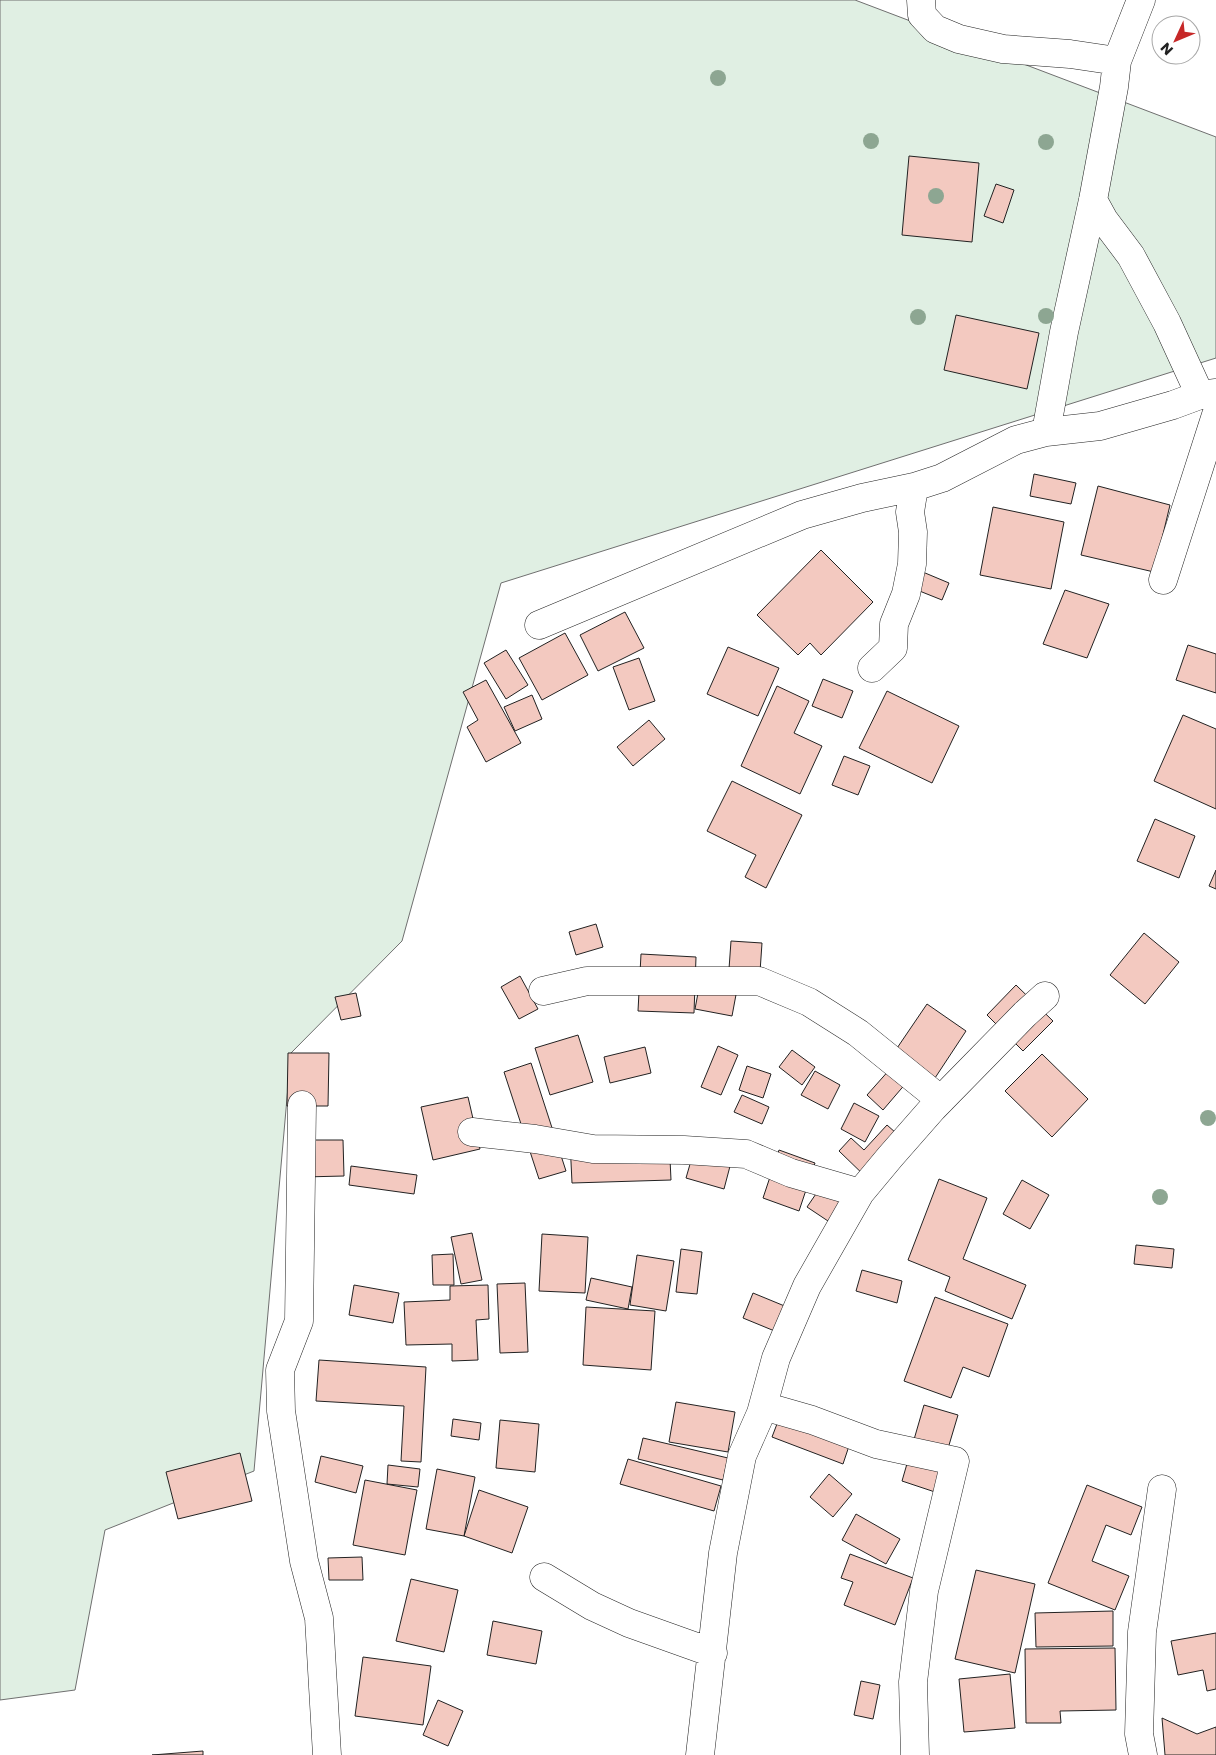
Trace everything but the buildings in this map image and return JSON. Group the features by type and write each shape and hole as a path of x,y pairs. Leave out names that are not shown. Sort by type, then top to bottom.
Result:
{"street":[{"path":"921,0 922,15 935,29 959,39 1003,49 1070,54 1117,61"},
{"path":"1046,432 1064,332 1093,200 1117,61 1141,0"},
{"path":"1093,200 1104,220 1131,256 1211,401 1163,580"},
{"path":"539,625 802,515 862,498 914,487 942,478 1016,440 1046,432 1100,426 1173,405 1211,401"},
{"path":"872,668 893,648 894,624 906,594 912,564 913,532 910,512 914,487"},
{"path":"543,991 587,980 759,981 809,1002 858,1033 941,1100"},
{"path":"700,1755 723,1553 742,1456 764,1406 776,1358 807,1286 860,1193 941,1100 1045,996"},
{"path":"302,1105 299,1321 280,1370 281,1411 304,1561 319,1618 327,1755"},
{"path":"472,1132 535,1139 593,1149 684,1150 746,1154 791,1173 860,1193"},
{"path":"764,1406 812,1420 876,1444 955,1461 924,1592 913,1682 915,1755"},
{"path":"1143,1755 1139,1734 1142,1632 1162,1489"},
{"path":"544,1577 592,1606 629,1623 713,1653"}],"green space":[{"path":"0,0 855,0 1216,137 1216,358 501,583 402,941 291,1053 254,1471 105,1530 75,1690 0,1700"}]}
